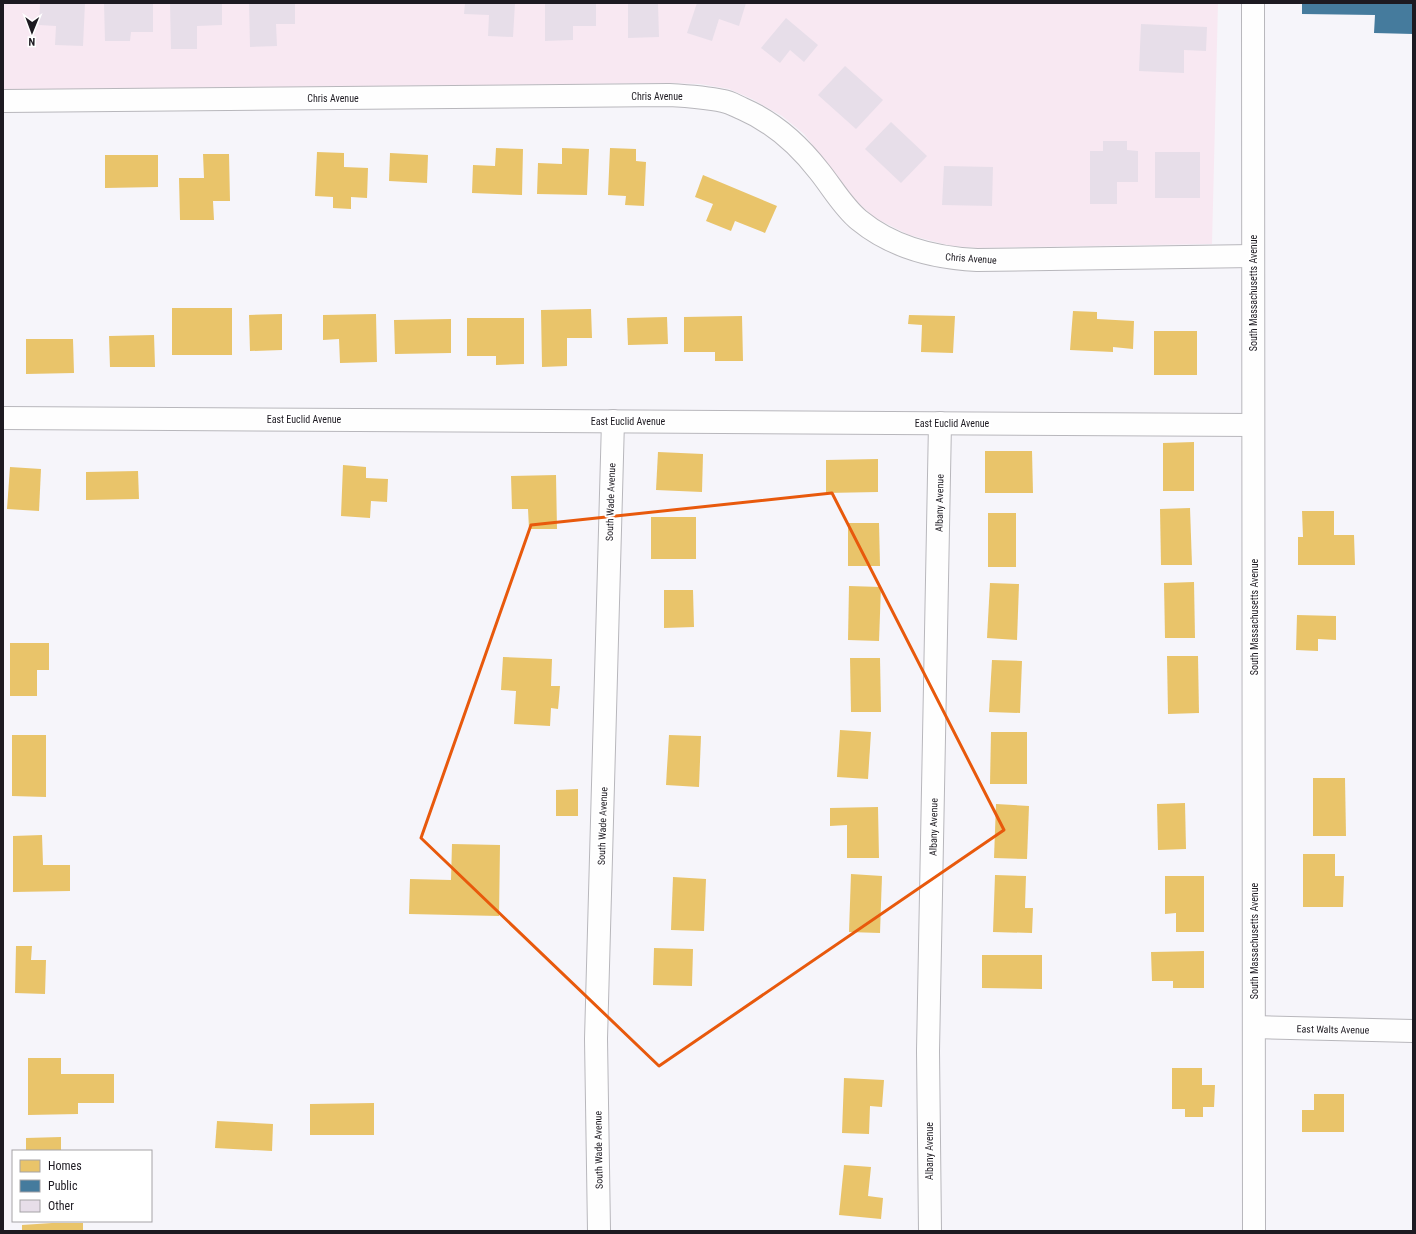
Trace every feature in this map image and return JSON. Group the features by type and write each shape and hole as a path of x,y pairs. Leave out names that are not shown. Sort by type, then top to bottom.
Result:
{"street":[{"name":"South Massachusetts Avenue","path":"1253,3 1254,1231"},
{"name":"Chris Avenue","path":"3,101 698,96 725,101 775,126 796,143 826,179 845,206 858,219 888,239 905,247 950,259 977,260 1253,256"},
{"name":"East Euclid Avenue","path":"3,418 1253,425"},
{"name":"South Wade Avenue","path":"599,1231 596,1039 613,421"},
{"name":"Albany Avenue","path":"930,1231 929,1043 940,423"},
{"name":"East Walts Avenue","path":"1254,1027 1413,1031"}],"highlighted area":[{"path":"832,493 1004,830 659,1066 421,838 531,525"}],"shaded area":[{"path":"3,3 1218,3 1212,244 977,248 951,246 909,235 875,218 853,198 804,134 782,116 752,99 729,89 700,84 669,83 3,90"}],"building: Homes":[{"path":"496,148 523,149 522,195 472,193 473,165 495,166"},
{"path":"562,148 589,149 587,195 537,194 538,163 562,164"},
{"path":"610,148 636,149 636,161 646,162 644,206 625,205 626,196 608,195"},
{"path":"317,152 344,153 344,167 368,168 367,198 351,197 351,209 333,208 333,197 315,196"},
{"path":"390,153 428,155 427,183 389,181"},
{"path":"203,154 229,154 230,201 213,201 214,220 180,220 179,178 204,178"},
{"path":"105,155 158,155 158,187 105,188"},
{"path":"703,175 777,206 765,233 735,221 731,231 706,221 713,204 695,197"},
{"path":"172,308 232,308 232,355 172,355"},
{"path":"591,309 592,338 567,338 567,366 542,367 541,310"},
{"path":"1073,311 1097,312 1097,319 1134,321 1133,349 1113,347 1113,352 1070,350"},
{"path":"282,314 282,350 250,351 249,315"},
{"path":"376,314 377,362 340,363 339,339 323,340 323,315"},
{"path":"909,315 955,316 953,353 921,352 922,325 908,324"},
{"path":"742,316 743,361 715,361 715,352 684,352 684,317"},
{"path":"667,317 668,344 628,345 627,318"},
{"path":"467,318 524,318 524,364 496,365 496,356 467,356"},
{"path":"451,319 451,353 395,354 394,320"},
{"path":"1154,331 1197,331 1197,375 1154,375"},
{"path":"154,335 155,367 110,367 109,336"},
{"path":"26,339 73,339 74,373 26,374"},
{"path":"1194,442 1194,491 1163,491 1163,443"},
{"path":"985,451 1032,451 1033,493 985,493"},
{"path":"658,452 703,454 702,492 656,490"},
{"path":"878,459 878,492 826,493 826,460"},
{"path":"343,465 366,467 366,478 388,479 387,502 371,501 370,518 341,516"},
{"path":"10,467 41,469 39,511 7,509"},
{"path":"138,471 139,499 86,500 86,472"},
{"path":"556,475 557,529 529,529 528,509 512,509 511,476"},
{"path":"1190,508 1192,565 1161,565 1160,509"},
{"path":"1302,511 1334,511 1334,535 1354,535 1355,565 1298,565 1298,537 1303,537"},
{"path":"988,513 1016,513 1016,567 988,567"},
{"path":"651,517 696,517 696,559 651,559"},
{"path":"848,523 879,523 880,566 848,566"},
{"path":"1194,582 1195,638 1165,638 1164,583"},
{"path":"990,583 1019,584 1017,640 987,638"},
{"path":"849,586 881,587 879,641 848,640"},
{"path":"664,590 693,590 694,627 664,628"},
{"path":"1297,615 1336,616 1336,640 1318,639 1318,651 1296,650"},
{"path":"10,643 49,643 49,670 37,670 37,696 10,696"},
{"path":"1167,656 1198,656 1199,713 1168,714"},
{"path":"503,657 552,659 551,686 560,686 558,709 551,708 550,726 514,724 516,691 501,690"},
{"path":"850,658 880,658 881,712 851,712"},
{"path":"992,660 1022,661 1020,713 989,712"},
{"path":"840,730 871,732 868,779 837,777"},
{"path":"991,732 1027,732 1027,784 990,784"},
{"path":"12,735 46,735 46,797 12,796"},
{"path":"669,735 701,736 699,787 666,785"},
{"path":"1313,778 1345,778 1346,836 1313,836"},
{"path":"578,789 578,816 556,816 556,790"},
{"path":"1185,803 1186,849 1158,850 1157,804"},
{"path":"996,804 1029,806 1027,859 994,858"},
{"path":"878,807 879,858 847,858 847,825 830,826 830,808"},
{"path":"42,835 43,865 70,865 70,891 13,892 13,836"},
{"path":"452,844 500,845 499,916 409,914 410,879 451,880"},
{"path":"1303,854 1335,854 1335,876 1344,876 1343,907 1303,907"},
{"path":"851,874 882,876 880,933 849,932"},
{"path":"995,875 1026,876 1025,908 1033,908 1032,933 993,932"},
{"path":"1165,876 1204,876 1204,932 1176,932 1176,913 1165,914"},
{"path":"673,877 706,879 704,931 671,930"},
{"path":"16,946 32,946 31,960 46,960 45,994 15,993"},
{"path":"654,948 693,949 692,986 653,985"},
{"path":"1204,951 1204,988 1173,988 1173,981 1152,981 1151,952"},
{"path":"982,955 1042,955 1042,989 982,988"},
{"path":"28,1058 61,1058 61,1074 114,1074 114,1103 78,1103 78,1114 28,1115"},
{"path":"1172,1068 1202,1068 1202,1085 1215,1085 1214,1107 1203,1107 1203,1117 1185,1117 1185,1109 1172,1109"},
{"path":"844,1078 884,1080 882,1107 870,1106 869,1134 842,1133"},
{"path":"1314,1094 1344,1094 1344,1132 1302,1132 1302,1110 1314,1110"},
{"path":"374,1103 374,1135 310,1135 310,1104"},
{"path":"217,1121 273,1124 272,1151 215,1148"},
{"path":"61,1137 61,1150 26,1150 26,1138"},
{"path":"844,1165 871,1167 868,1196 883,1198 881,1219 839,1215"},
{"path":"83,1223 83,1231 22,1231 22,1225"}],"building: Public":[{"path":"1302,3 1413,3 1413,34 1374,33 1375,15 1302,14"}],"building: Other":[{"path":"40,3 85,3 83,46 55,45 56,26 39,25"},
{"path":"104,3 153,4 153,32 131,32 130,41 105,41"},
{"path":"170,3 222,3 222,25 197,26 197,49 171,49"},
{"path":"249,3 295,3 295,24 276,24 277,46 250,47"},
{"path":"465,3 515,3 513,37 488,36 489,15 464,14"},
{"path":"545,3 596,3 596,26 573,26 573,40 545,41"},
{"path":"628,3 658,3 659,37 628,38"},
{"path":"697,3 746,3 739,26 719,19 712,41 687,33"},
{"path":"786,18 818,45 804,62 790,50 780,63 761,48"},
{"path":"1141,24 1207,27 1206,51 1184,50 1184,73 1139,71"},
{"path":"845,66 883,100 856,129 818,95"},
{"path":"891,122 927,156 901,183 865,149"},
{"path":"1103,141 1127,141 1127,150 1138,151 1138,182 1117,182 1117,204 1090,204 1090,151 1103,151"},
{"path":"1155,152 1200,152 1200,198 1155,198"},
{"path":"944,166 993,167 992,206 942,205"}]}
